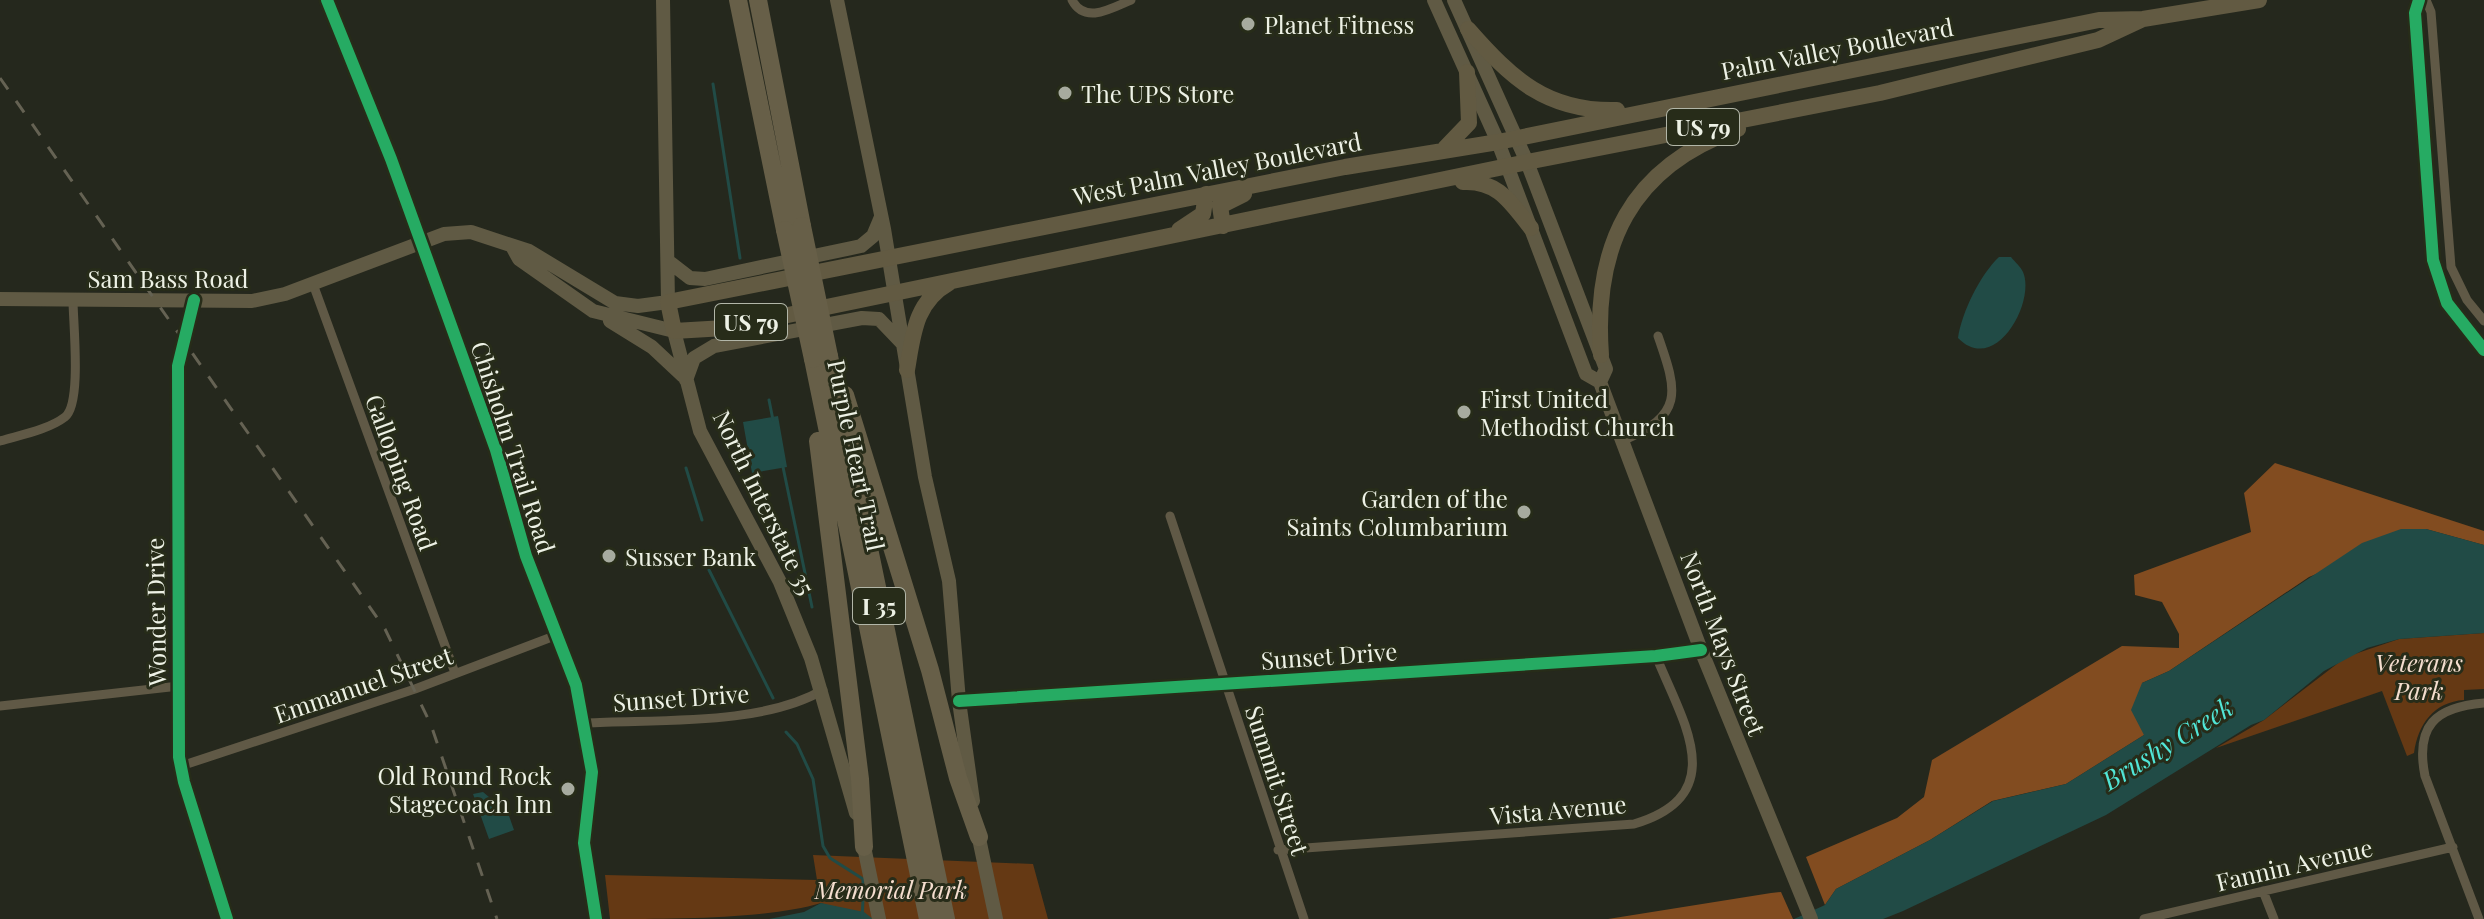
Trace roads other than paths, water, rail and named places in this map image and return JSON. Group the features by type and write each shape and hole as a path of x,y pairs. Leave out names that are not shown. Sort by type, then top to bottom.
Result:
{"highway":[{"name":"Purple Heart Trail","path":"758,0 794,228"},
{"name":"Palm Valley Boulevard","path":"1682,103 2099,20 2143,19 2259,0"},
{"name":"Purple Heart Trail","path":"739,6 794,228 924,854 946,919"},
{"name":"Palm Valley Boulevard","path":"1796,109 1880,93 2098,40 2143,19"},
{"path":"1468,29 1516,80 1556,101 1603,110 1682,103"},
{"path":"1442,150 1463,133 1469,123 1467,72"},
{"name":"West Palm Valley Boulevard","path":"668,302 1206,194 1498,142 1682,103"},
{"path":"1601,355 1599,308 1604,268 1618,229 1641,193 1668,164 1699,144 1796,109"},
{"name":"US 79","path":"674,331 725,328 1796,109"},
{"path":"1430,184 1477,181 1492,185 1531,228"},
{"path":"1223,226 1220,206 1263,185"},
{"path":"1163,237 1196,221 1203,214 1206,194"},
{"path":"907,370 920,310 933,293 956,279"},
{"name":"North Interstate 35","path":"668,302 674,331"},
{"path":"821,357 854,416 930,670 958,778 980,844"},
{"path":"821,357 814,420 860,779 865,851"},
{"name":"Purple Heart Trail","path":"924,854 928,919"}],"main road":[{"name":"North Interstate 35","path":"663,0 668,302"},
{"path":"837,0 949,581 959,701 980,844 996,919"},
{"name":"North Mays Street","path":"1434,0 1498,142 1586,374 1600,382 1701,650 1811,919"},
{"name":"North Mays Street","path":"1454,0 1527,162 1601,355 1606,369 1600,382"},
{"path":"668,261 690,278 705,279 850,249 868,242 881,216"},
{"name":"Sam Bass Road","path":"0,299 252,301 313,284 444,234 471,232 529,251 605,299 638,306 668,302"},
{"name":"Sam Bass Road","path":"513,248 519,259 593,311 674,331"},
{"path":"593,311 652,347 686,380 694,358 714,346 862,318 879,319 901,342"},
{"name":"North Interstate 35","path":"674,331 700,431 780,582 823,690 865,851 879,919"}],"street":[{"name":"Chisholm Trail Road","path":"327,0 387,148 496,450 526,556 576,685 586,723 592,772 584,843 596,919"},
{"path":"1072,0 1079,10 1093,14 1131,0"},
{"path":"2419,0 2415,13 2433,260 2447,303 2484,350"},
{"path":"2426,0 2431,12 2451,267 2467,300 2484,321"},
{"name":"Galloping Road","path":"313,284 455,673"},
{"path":"0,441 57,422 72,410 75,393 73,300"},
{"name":"Wonder Drive","path":"194,300 178,366 181,766 227,919"},
{"path":"1622,441 1662,421 1672,403 1671,373 1658,336"},
{"name":"Summit Street","path":"1170,516 1278,850 1304,919"},
{"name":"Emmanuel Street","path":"181,766 557,635"},
{"name":"Sunset Drive","path":"959,701 1656,656 1701,650"},
{"name":"Vista Avenue","path":"1278,850 1634,824 1663,814 1682,797 1695,762 1689,737 1656,656"},
{"path":"0,706 179,686"},
{"name":"Sunset Drive","path":"586,723 766,712 795,705 823,690"},
{"path":"2479,919 2425,776 2421,754 2429,726 2453,707 2484,703"},
{"name":"Fannin Avenue","path":"2148,918 2453,847"},
{"path":"2263,891 2274,919"}],"water":[{"path":"1999,257 2011,257 2022,270 2024,300 2018,316 1998,342 1986,348 1972,347 1958,338 1960,328 1979,284"},
{"path":"778,416 787,467 752,473 743,422"},
{"name":"Brushy Creek","path":"2401,529 2426,529 2484,545 2484,633 2399,639 2367,648 2324,671 2264,720 2251,725 2106,815 1903,911 1883,919 1794,919 1825,905 1836,889 1930,840 1993,801 2066,784 2144,735 2131,710 2142,683 2169,671 2362,543"},
{"path":"483,792 508,813 514,830 489,839 473,794"},
{"path":"821,903 864,912 873,919 769,919 804,912"}],"waterway":[{"path":"713,84 740,258"},
{"path":"769,400 773,420"},
{"path":"783,467 812,607"},
{"path":"686,468 702,520"},
{"path":"709,570 773,698"},
{"path":"786,732 797,744 813,779 823,846 830,858 863,879 863,895"},
{"path":"862,919 863,900"}],"railway":[{"path":"0,78 385,629 431,725 497,919"}],"place":[{"name":"Planet Fitness","path":"1248,24"},
{"name":"The UPS Store","path":"1065,93"},
{"name":"First United Methodist Church","path":"1464,412"},
{"name":"Garden of the Saints Columbarium","path":"1524,512"},
{"name":"Susser Bank","path":"609,556"},
{"name":"Old Round Rock Stagecoach Inn","path":"568,789"}],"park label":[{"name":"Veterans Park","path":"2419,676"},
{"name":"Memorial Park","path":"891,889"}]}
